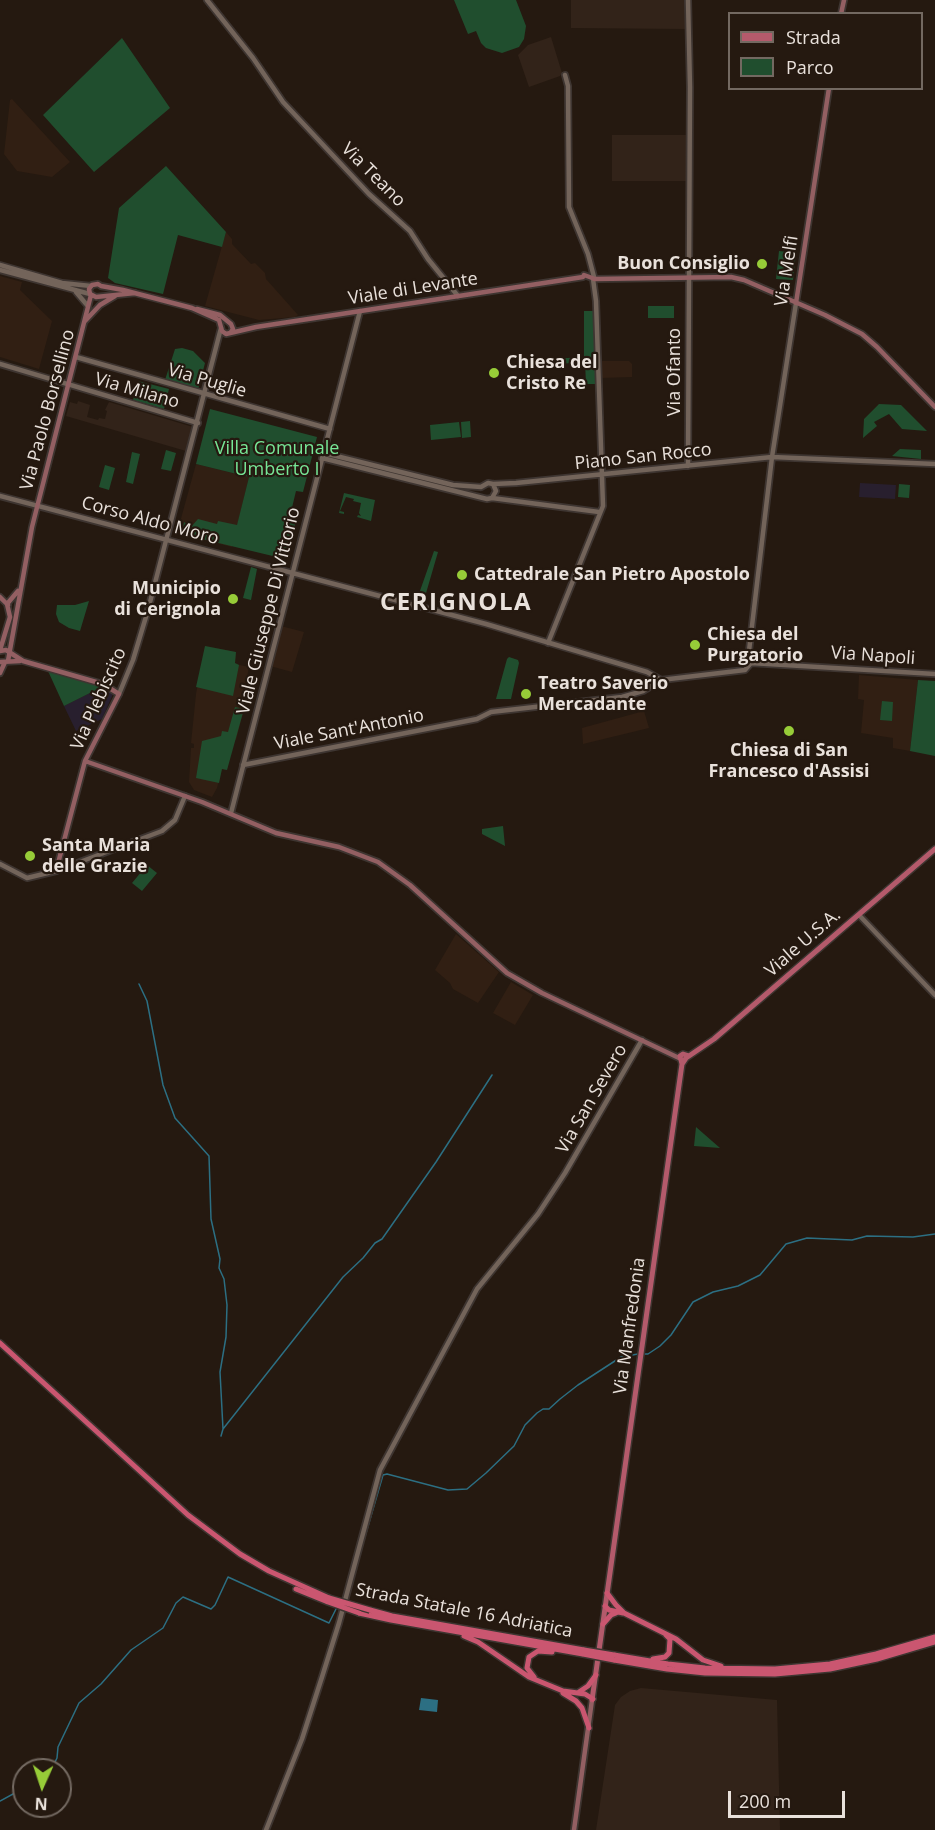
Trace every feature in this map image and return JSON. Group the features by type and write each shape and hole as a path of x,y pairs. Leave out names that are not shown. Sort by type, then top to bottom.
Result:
{"highway":[{"name":"Strada Statale 16 Adriatica","path":"0,1346 178,1507 240,1556 278,1579 359,1613 614,1657 667,1669 705,1673 775,1674 830,1669 877,1659 935,1642"},
{"path":"607,1593 621,1613"},
{"name":"Strada Statale 16 Adriatica","path":"328,1600 392,1616 584,1652"},
{"path":"605,1606 616,1605"},
{"path":"605,1606 609,1610 664,1632 703,1660 743,1670"},
{"path":"603,1624 611,1615 621,1613"},
{"path":"424,1626 474,1640 520,1672 557,1689 585,1694 592,1700"},
{"path":"636,1659 665,1657 671,1647 670,1639 664,1632"},
{"name":"Strada Statale 16 Adriatica","path":"614,1657 743,1670 775,1669 830,1664 935,1637"},
{"path":"540,1682 530,1674 527,1668 528,1660 534,1653 541,1651 566,1655 584,1652"},
{"path":"577,1693 586,1689 596,1675"},
{"path":"557,1689 582,1708 589,1728"},
{"path":"570,1697 583,1701 592,1700"}],"main road":[{"name":"Via Melfi","path":"796,303 829,90"},
{"name":"Viale di Levante","path":"192,308 213,316 221,323 221,328 229,333 584,276 595,278 737,278 843,323 865,336 935,407"},
{"path":"96,284 103,290 85,321 91,286 96,284"},
{"name":"Viale di Levante","path":"101,286 215,313 237,327 256,327"},
{"path":"91,294 100,296"},
{"name":"Viale di Levante","path":"100,296 135,294"},
{"path":"85,321 100,305 117,295"},
{"name":"Via Paolo Borsellino","path":"0,673 9,653 19,589 37,505 85,321"},
{"path":"221,328 222,324 229,323 233,329 229,333"},
{"path":"7,604 19,589"},
{"path":"0,597 15,615"},
{"path":"7,604 10,617 0,650 23,661 103,684 118,694"},
{"path":"4,662 23,661"},
{"name":"Via Plebiscito","path":"56,872 85,761 118,694"},
{"path":"85,761 194,799 276,833 339,847 378,862 410,885 507,973 542,993 682,1058"},
{"name":"Viale U.S.A.","path":"682,1058 701,1050 935,849"},
{"name":"Via Manfredonia","path":"592,1700 682,1058"},
{"path":"574,1830 592,1700"}],"street":[{"name":"Via Teano","path":"207,0 283,102 359,180 369,194 410,231 428,259 458,296"},
{"name":"Via Ofanto","path":"688,0 688,466"},
{"path":"548,643 603,506 595,278 569,207 568,86 565,75"},
{"path":"0,265 62,283 91,286"},
{"path":"0,270 76,292 91,294"},
{"path":"76,292 87,305"},
{"name":"Via Melfi","path":"751,663 749,651 772,457 796,303"},
{"name":"Viale Giuseppe Di Vittorio","path":"231,813 360,311"},
{"path":"219,343 221,328"},
{"path":"219,343 229,333"},
{"name":"Via Plebiscito","path":"118,694 133,660 148,610 219,343"},
{"name":"Via Puglie","path":"76,357 330,429"},
{"name":"Via Milano","path":"0,364 198,423"},
{"path":"323,455 487,499 599,512"},
{"path":"323,455 453,485 481,487"},
{"name":"Piano San Rocco","path":"493,484 772,457 935,464"},
{"path":"482,497 481,487 485,483 493,484 496,491 492,498"},
{"name":"Corso Aldo Moro","path":"0,496 486,624 647,672 661,680"},
{"name":"Via Napoli","path":"661,680 745,670 751,663 782,663 935,674"},
{"name":"Viale Sant'Antonio","path":"243,765 477,719 491,712 613,699 643,691 661,680"},
{"path":"177,793 182,806"},
{"path":"0,864 27,878 56,872 162,831 175,820 185,796"},
{"path":"182,806 194,799"},
{"path":"859,915 935,995"},
{"name":"Via San Severo","path":"266,1830 302,1739 339,1623 380,1470 477,1289 538,1215 642,1040"}],"shaded area":[{"path":"571,0 686,0 686,29 571,28"},
{"path":"551,37 562,73 560,76 529,87 518,55 528,45"},
{"path":"12,99 70,162 52,177 17,171 4,154 10,100"},
{"path":"612,135 686,135 686,181 612,181"},
{"path":"226,232 232,239 232,244 251,264 255,263 265,273 266,279 298,315 259,320 205,306"},
{"path":"0,276 22,282 20,290 52,321 39,369 0,357"},
{"path":"602,361 629,361 632,364 632,377 601,378"},
{"path":"78,401 90,405 87,417 98,420 99,418 105,419 107,411 105,410 109,402 193,427 186,451 66,416 70,402 77,404"},
{"path":"196,464 249,477 232,547 177,533"},
{"path":"860,483 896,485 895,499 859,497"},
{"path":"281,626 304,632 292,672 270,666"},
{"path":"205,646 236,652 235,664 249,667 243,697 247,698 236,740 234,739 227,770 222,769 212,797 194,790 189,782 191,748 194,748 194,744 191,743 196,694"},
{"path":"859,675 918,680 910,751 893,748 893,738 861,733 864,700 858,699"},
{"path":"102,687 113,694 102,719 76,731 64,706"},
{"path":"644,711 649,728 583,744 582,728"},
{"path":"456,934 499,972 478,1003 453,989 450,983 435,970"},
{"path":"511,982 533,995 515,1025 493,1013"},
{"path":"641,1688 777,1700 780,1830 596,1830 615,1705 630,1691"}],"green space":[{"path":"454,0 516,0 526,26 524,39 519,47 502,53 486,48 476,31 468,34"},
{"path":"122,38 170,108 94,172 43,115"},
{"path":"166,166 226,232 222,247 178,235 163,294 115,283 108,278 119,208"},
{"name":"Buon Consiglio","path":"779,251 796,253 793,280 776,279"},
{"path":"648,306 674,306 674,318 648,318"},
{"path":"584,311 597,311 599,384 586,384 585,362 518,367 518,361 584,357"},
{"path":"175,349 193,351 205,363 198,390 165,380"},
{"path":"138,381 169,389 164,409 133,400"},
{"path":"879,404 901,405 927,431 902,429 889,414 874,422 877,426 863,438 864,419"},
{"name":"Villa Comunale Umberto I","path":"210,409 317,437 303,492 296,491 290,516 297,517 288,554 283,553 281,558 177,533 178,527 183,528 184,522 191,527 198,519 217,524 218,521 237,525 249,477 196,464"},
{"path":"470,421 471,437 462,438 461,422"},
{"path":"459,422 461,437 431,440 430,425"},
{"path":"900,449 921,450 921,459 892,456"},
{"path":"166,450 176,453 171,471 161,469"},
{"path":"132,452 140,454 133,484 126,482"},
{"path":"105,465 115,468 109,490 99,487"},
{"path":"899,484 910,485 909,498 898,497"},
{"path":"344,493 375,500 371,521 357,517 361,516 359,513 361,503 346,497 340,511 344,514 339,513"},
{"path":"434,551 438,552 422,607 415,605"},
{"path":"251,567 257,569 251,600 243,598"},
{"path":"89,601 80,631 59,622 56,614 57,605 75,605"},
{"path":"205,646 236,652 235,663 239,665 233,696 196,687"},
{"path":"509,657 518,660 519,663 511,699 496,699 507,659"},
{"path":"48,671 102,687 64,706"},
{"path":"918,680 935,681 935,756 910,751"},
{"path":"882,701 893,702 892,721 880,720"},
{"path":"235,707 244,709 227,770 222,769 219,783 196,778 202,741 221,736 222,731 228,732"},
{"path":"503,826 505,846 482,834 482,829"},
{"path":"147,865 157,873 142,891 132,883"},
{"path":"696,1127 720,1148 694,1146"}],"water":[{"path":"421,1698 438,1700 437,1712 419,1710"}],"waterway":[{"path":"139,984 147,1001 163,1085 175,1118 209,1156 211,1219 220,1259 219,1268 224,1279 227,1305 226,1337 220,1372 223,1429"},
{"path":"221,1436 223,1429 343,1277 375,1243 382,1239 436,1162 492,1075"},
{"path":"643,1354 648,1354 660,1346 671,1335 693,1302 713,1292 738,1286 760,1275 786,1244 807,1238 852,1240 867,1236 913,1237 935,1234"},
{"path":"349,1591 383,1475 387,1474 448,1490 467,1489 514,1446 525,1425 537,1413 543,1409 549,1409 578,1385 621,1357 638,1354"},
{"path":"57,1758 58,1747 79,1703 101,1684 131,1650 163,1628 176,1603 183,1597 211,1609 228,1577 329,1623 336,1609"},
{"path":"0,1801 12,1794"}],"place":[{"name":"Buon Consiglio","path":"762,264"},
{"name":"Chiesa del Cristo Re","path":"494,373"},
{"name":"Cattedrale San Pietro Apostolo","path":"462,575"},
{"name":"Municipio di Cerignola","path":"233,599"},
{"name":"Chiesa del Purgatorio","path":"695,645"},
{"name":"Teatro Saverio Mercadante","path":"526,694"},
{"name":"Chiesa di San Francesco d'Assisi","path":"789,731"},
{"name":"Santa Maria delle Grazie","path":"30,856"}],"district":[{"name":"CERIGNOLA","path":"456,603"}]}
